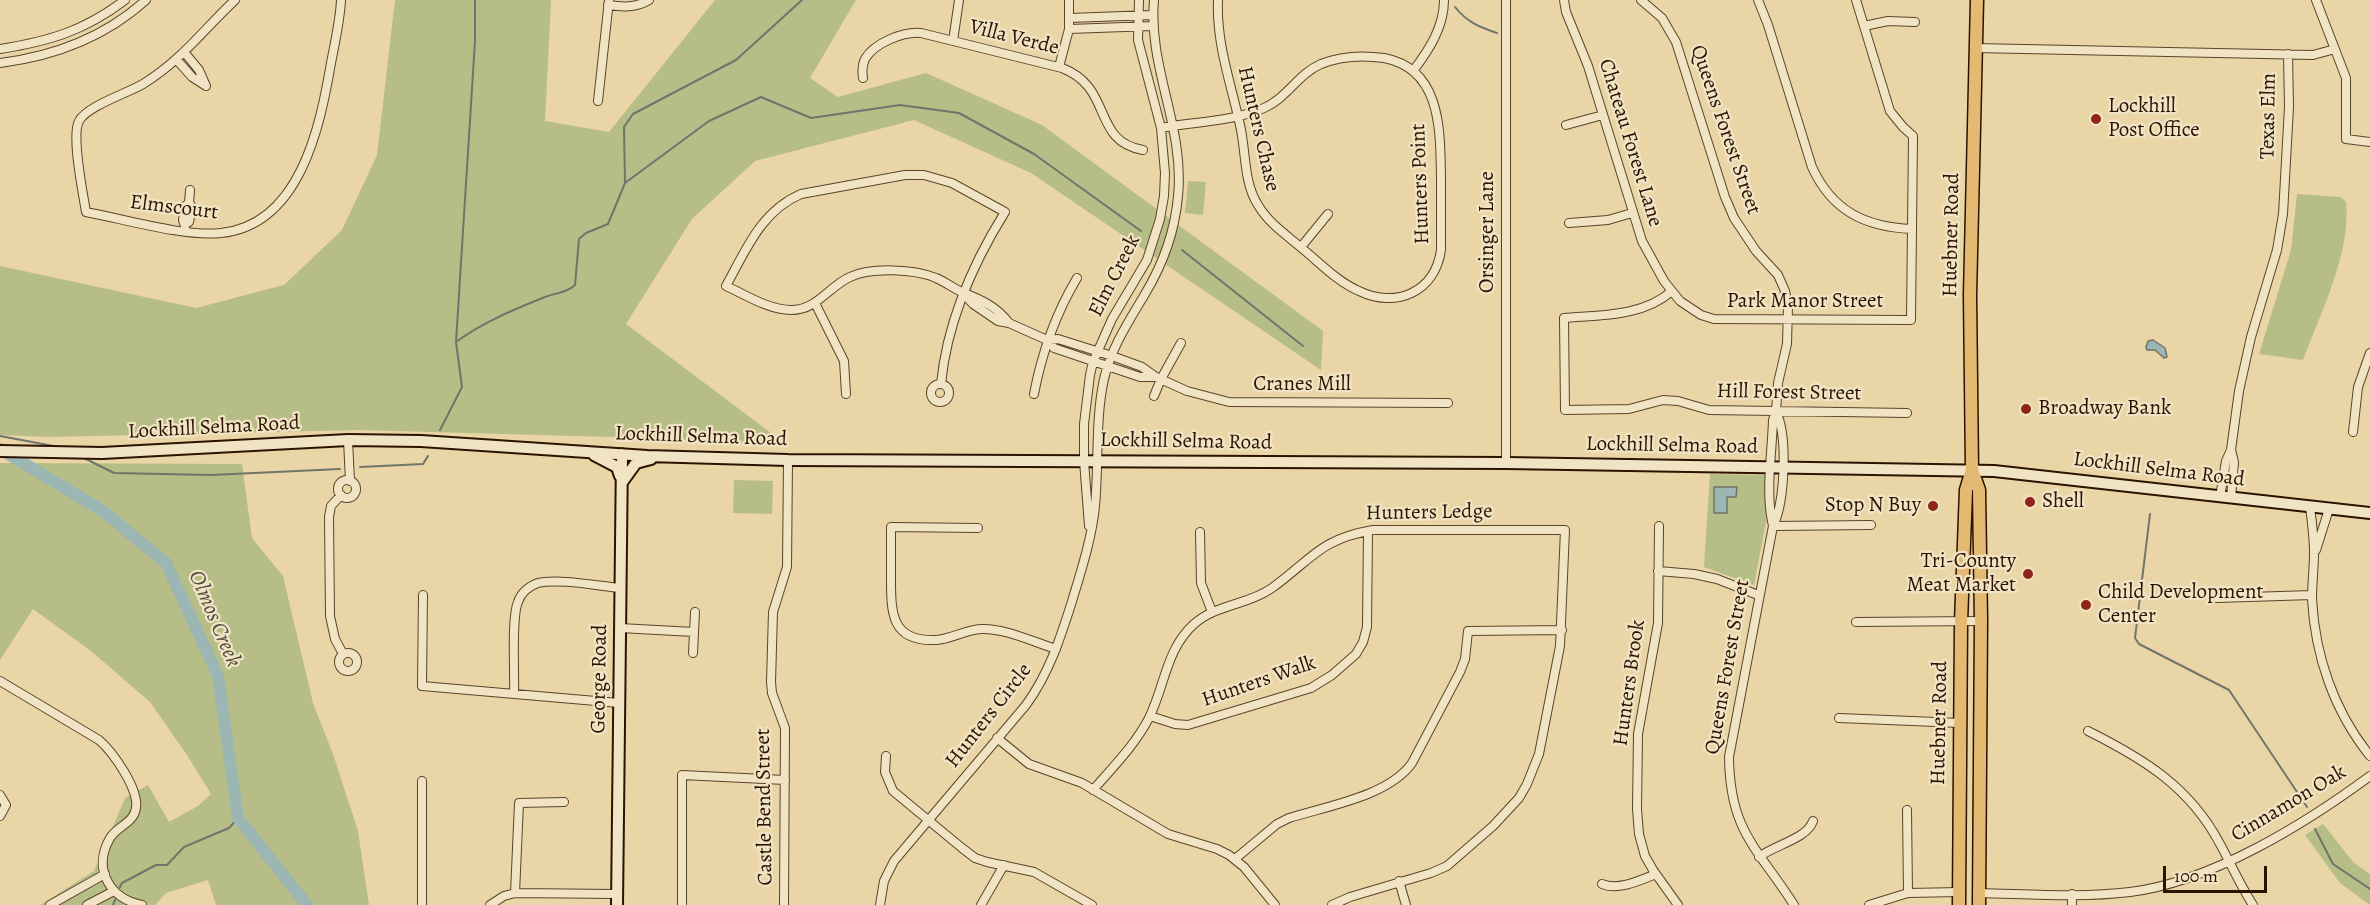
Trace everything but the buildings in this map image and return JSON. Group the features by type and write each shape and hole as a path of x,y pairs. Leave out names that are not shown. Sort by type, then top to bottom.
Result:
{"main road":[{"name":"Huebner Road","path":"1959,905 1962,622 1966,490 1972,470 1970,295 1977,0"},
{"name":"Lockhill Selma Road","path":"0,451 102,453 348,440 421,441 667,457 788,460 1506,463 1972,470 2370,513"},
{"path":"587,452 617,466 621,486"},
{"name":"George Road","path":"617,899 622,454"},
{"path":"621,486 636,463 667,457"},
{"name":"Huebner Road","path":"1972,470 1979,490 1981,621 1979,899"},
{"path":"1960,892 1979,899"}],"street":[{"path":"0,49 70,34 93,22 125,0"},
{"path":"0,63 43,56 67,49 116,23 146,0"},
{"name":"Elmscourt","path":"235,0 177,59 142,84 88,111 79,121 76,138 86,212 221,233 248,226 268,213 289,189 306,159 318,128 341,0"},
{"path":"598,101 608,3 627,7 650,0"},
{"path":"953,41 959,0"},
{"path":"1059,67 1069,29 1069,0"},
{"name":"Elm Creek","path":"1084,460 1084,410 1093,362 1112,319 1147,260 1154,242 1164,196 1165,173 1161,128 1137,40 1139,0"},
{"name":"Elm Creek","path":"1097,461 1099,411 1108,367 1125,326 1160,266 1174,222 1180,173 1179,148 1159,68 1152,15 1154,0"},
{"name":"Hunters Chase","path":"1218,0 1219,42 1238,115 1248,183 1254,198 1269,219 1341,281 1366,294 1394,298 1416,292 1425,286"},
{"path":"1161,128 1256,111 1271,105 1284,95 1307,71 1334,60 1373,56 1394,60 1413,71 1428,52 1435,37 1442,16 1444,0"},
{"name":"Orsinger Lane","path":"1506,0 1506,463"},
{"name":"Chateau Forest Lane","path":"1564,0 1566,12 1581,46 1632,213 1651,260 1672,291"},
{"name":"Queens Forest Street","path":"1641,0 1662,18 1676,42 1725,197 1743,233 1782,283 1787,297 1787,344 1773,420 1777,466 1771,516 1773,526 1728,757 1734,809 1740,826 1759,857 1794,905"},
{"path":"1758,0 1768,25 1812,167 1821,185 1835,201 1861,219 1881,226 1912,229 1914,136 1890,111 1856,0"},
{"path":"2316,0 2346,78 2346,139 2370,142"},
{"path":"1069,18 1152,15"},
{"path":"1864,26 1888,21 1915,22"},
{"path":"1069,29 1153,26"},
{"name":"Villa Verde","path":"863,78 862,69 868,55 878,46 905,34 918,32 1059,67 1081,77 1090,86 1098,98 1107,126 1119,140 1131,148 1143,150"},
{"name":"Texas Elm","path":"1975,48 2288,54 2289,107 2283,214 2277,249 2251,337 2239,391 2231,450 2226,462 2226,497"},
{"path":"2288,54 2322,54 2335,50"},
{"path":"177,59 192,77 206,86 200,70 184,52"},
{"name":"Hunters Point","path":"1413,71 1426,86 1436,109 1440,134 1441,250 1436,270 1425,286"},
{"path":"1566,125 1603,115"},
{"path":"941,384 951,330 963,293 1005,212 952,183 924,175 905,175 807,193 786,202 765,219 726,286 773,308 800,309 815,303 854,275 891,270 910,271 930,275 963,293 976,296 1002,313 1010,323 1047,340"},
{"path":"185,228 183,220 185,206 189,203 190,190"},
{"path":"1569,223 1608,220 1632,213"},
{"path":"1301,247 1328,214"},
{"name":"Park Manor Street","path":"1672,291 1690,309 1714,319 1911,320 1912,229"},
{"path":"1034,394 1047,340 1056,316 1077,278"},
{"name":"Hill Forest Street","path":"1672,291 1659,302 1643,308 1603,315 1564,318 1565,410 1629,409 1663,400 1678,401 1709,410 1907,413"},
{"path":"815,303 844,361 846,394"},
{"name":"Cranes Mill","path":"1047,340 1058,339 1112,356 1142,367 1158,378 1193,393 1229,402 1448,403"},
{"name":"Cranes Mill","path":"1047,340 1054,348 1093,362 1140,377 1158,378"},
{"path":"1154,396 1158,378 1181,343"},
{"path":"2353,432 2358,387 2370,352"},
{"path":"341,495 349,498 355,495 356,488 350,481 348,440"},
{"name":"Castle Bend Street","path":"784,905 785,728 772,693 771,637 773,612 787,567 788,460"},
{"name":"Hunters Circle","path":"1084,460 1090,531"},
{"name":"Hunters Circle","path":"880,905 884,881 890,868 1038,688 1056,650 1084,562 1095,508 1097,461"},
{"path":"341,495 340,484 350,481"},
{"path":"341,495 332,506 329,517 330,616 335,639 343,654"},
{"path":"2310,507 2314,554 2312,595 2316,641 2332,693 2344,717 2370,756"},
{"path":"2314,554 2329,509"},
{"path":"1773,526 1871,525"},
{"name":"Hunters Brook","path":"1659,526 1658,623 1638,734 1637,809 1642,846 1656,874 1678,905"},
{"path":"978,528 891,527 891,610 897,627 907,635 924,640 938,640 981,629 1010,635 1056,650"},
{"name":"Hunters Ledge","path":"1093,790 1136,739 1150,716 1175,648 1193,625 1212,612 1266,591 1323,546 1348,535 1368,531 1565,530 1562,630"},
{"name":"Hunters Walk","path":"1150,716 1175,724 1205,721 1311,688 1332,675 1356,654 1363,642 1367,627 1368,531"},
{"path":"1200,532 1201,583 1212,612"},
{"path":"1658,571 1694,574 1717,579 1758,595"},
{"path":"514,694 516,611 521,595 537,584 550,582 620,588"},
{"path":"423,595 422,686 619,704"},
{"path":"2217,598 2312,595"},
{"path":"693,653 695,612"},
{"path":"1856,622 1981,621"},
{"path":"620,628 694,632"},
{"path":"1235,859 1277,824 1289,818 1378,790 1404,774 1460,672 1465,659 1468,631 1562,630 1539,754 1519,798 1493,826 1454,861 1431,873 1399,881 1332,905"},
{"path":"0,681 99,740 109,749 136,797 134,814 110,838 104,859 105,874 114,891 126,901 142,905"},
{"path":"1839,718 1960,723"},
{"path":"2088,731 2150,764 2169,779 2204,816 2242,889 2253,905"},
{"path":"997,738 1029,764 1071,778 1168,834 1217,849 1235,859 1275,905"},
{"path":"885,756 885,772 893,791 975,858 1034,872 1089,904"},
{"path":"682,905 682,775 785,780"},
{"name":"Cinnamon Oak","path":"1979,899 2121,893 2161,886 2191,877 2278,836 2336,801 2370,776"},
{"path":"422,781 422,905"},
{"path":"0,795 6,805 0,816"},
{"path":"515,893 519,803 564,802"},
{"path":"1907,810 1908,893"},
{"path":"1759,857 1806,832 1813,821"},
{"path":"981,905 1004,865"},
{"path":"50,905 105,874"},
{"path":"1602,884 1609,887 1656,874"},
{"path":"1399,881 1406,905"},
{"path":"87,905 114,891"},
{"path":"1869,905 1908,893 1960,892"},
{"path":"490,905 504,896 515,893 617,899"},
{"path":"2072,894 2072,905"}],"green space":[{"path":"395,0 551,0 545,121 609,132 715,0 856,0 810,78 838,97 926,73 1042,125 1323,331 1321,370 1031,173 914,120 755,161 692,219 626,324 787,445 647,438 359,430 49,437 0,435 0,266 196,308 284,285 342,230 377,155"},
{"path":"1188,181 1206,182 1203,215 1185,213"},
{"path":"2297,194 2341,197 2346,202 2344,241 2339,262 2303,360 2259,354 2291,250"},
{"path":"0,463 242,464 252,538 283,576 313,703 333,754 358,831 369,905 216,905 208,880 166,893 155,905 40,905 94,871 125,798 148,785 169,822 198,806 211,794 150,702 91,651 33,609 0,660"},
{"path":"1710,474 1766,475 1766,522 1754,585 1704,567"},
{"path":"734,480 773,481 772,514 733,513"},
{"path":"2323,824 2354,863 2370,874 2370,905 2340,883 2305,835"}],"water":[{"path":"2153,340 2165,348 2167,357 2164,358 2155,350 2147,350 2148,341"},
{"path":"1714,487 1737,487 1736,497 1727,497 1727,513 1714,513"}],"waterway":[{"path":"456,342 475,41 475,0"},
{"path":"440,430 462,387 456,342 499,317 575,285 579,239 586,233 608,224 625,183 624,127 633,114 736,60 802,0"},
{"path":"1455,7 1464,17 1497,33"},
{"path":"625,183 709,121 761,97 811,118 900,105 959,113 1034,154 1141,231"},
{"path":"1182,250 1303,346"},
{"path":"0,436 64,448"},
{"name":"Olmos Creek","path":"0,449 103,511 166,563 218,676 238,818 307,905"},
{"path":"360,467 423,464 428,456"},
{"path":"82,457 114,473 211,475 340,469"},
{"path":"2150,514 2135,638 2139,644 2229,690 2307,807"},
{"path":"120,887 122,883 156,865 167,865 184,847 229,828 238,818"},
{"path":"2315,829 2333,864 2370,889"},
{"path":"113,905 115,900"}],"place":[{"name":"Lockhill Post Office","path":"2096,119"},
{"name":"Broadway Bank","path":"2026,409"},
{"name":"Shell","path":"2030,502"},
{"name":"Stop N Buy","path":"1933,506"},
{"name":"Tri-County Meat Market","path":"2028,574"},
{"name":"Child Development Center","path":"2086,605"}]}
